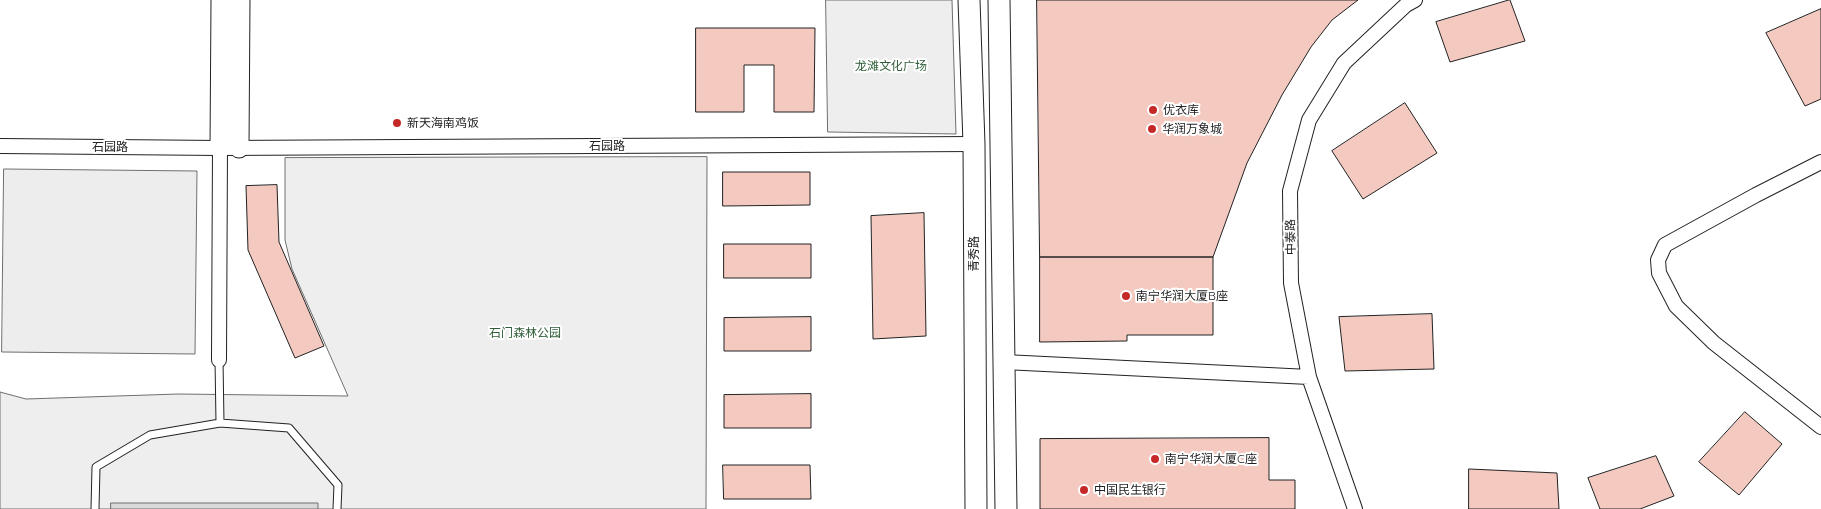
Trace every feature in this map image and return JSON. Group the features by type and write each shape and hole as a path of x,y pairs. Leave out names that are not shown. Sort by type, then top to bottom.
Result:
{"main road":[{"name":"青秀路","path":"969,0 974,144 976,509"},
{"path":"999,0 1006,509"}],"street":[{"path":"219,360 221,0"},
{"path":"239,148 240,0"},
{"name":"中泰路","path":"1355,509 1309,377 1291,283 1290,191 1309,120 1344,63 1406,4 1415,0"},
{"name":"石园路","path":"0,146 239,148 974,144"},
{"path":"1821,162 1665,245 1658,260 1659,273 1676,306 1714,343 1821,427"},
{"path":"1004,362 1309,377"}],"lane":[{"path":"219,360 220,423"},
{"path":"95,509 96,467 150,435 220,423 288,428 338,484 338,509"}],"green space":[{"name":"龙滩文化广场","path":"826,0 952,0 956,134 828,132"},
{"name":"石门森林公园","path":"707,157 706,509 0,509 0,392 26,399 178,394 348,396 292,269 285,240 285,158"}],"shaded area":[{"path":"4,169 197,171 195,354 2,352"},
{"path":"111,503 318,503 318,509 111,509"}],"building":[{"name":"华润万象城","path":"1037,0 1358,0 1332,20 1311,47 1282,95 1247,163 1213,257 1040,257"},
{"path":"1510,0 1525,41 1450,62 1436,22"},
{"path":"1821,9 1821,99 1805,106 1766,33"},
{"path":"696,28 815,28 814,112 774,112 774,65 744,65 744,112 696,112"},
{"path":"1405,103 1437,153 1363,199 1332,151"},
{"path":"723,172 810,172 810,205 723,206"},
{"path":"277,185 279,242 324,346 295,358 248,250 246,186"},
{"path":"924,213 926,336 873,339 871,216"},
{"path":"724,244 811,244 811,278 724,278"},
{"name":"南宁华润大厦B座","path":"1040,257 1213,257 1213,335 1127,335 1127,341 1040,342"},
{"path":"1432,314 1434,369 1345,371 1339,317"},
{"path":"811,317 811,351 724,351 724,318"},
{"path":"811,394 811,428 724,428 724,395"},
{"path":"1745,412 1782,444 1739,495 1699,462"},
{"name":"南宁华润大厦C座","path":"1269,438 1269,480 1295,480 1295,509 1040,509 1040,439"},
{"path":"1656,456 1674,496 1640,509 1600,509 1588,478"},
{"path":"723,465 810,465 811,499 724,499"},
{"path":"1469,469 1557,473 1559,509 1469,509"}],"place":[{"name":"优衣库","path":"1153,110"},
{"name":"新天海南鸡饭","path":"397,123"},
{"name":"华润万象城","path":"1152,129"},
{"name":"南宁华润大厦B座","path":"1126,296"},
{"name":"南宁华润大厦C座","path":"1155,459"},
{"name":"中国民生银行","path":"1084,490"}]}
